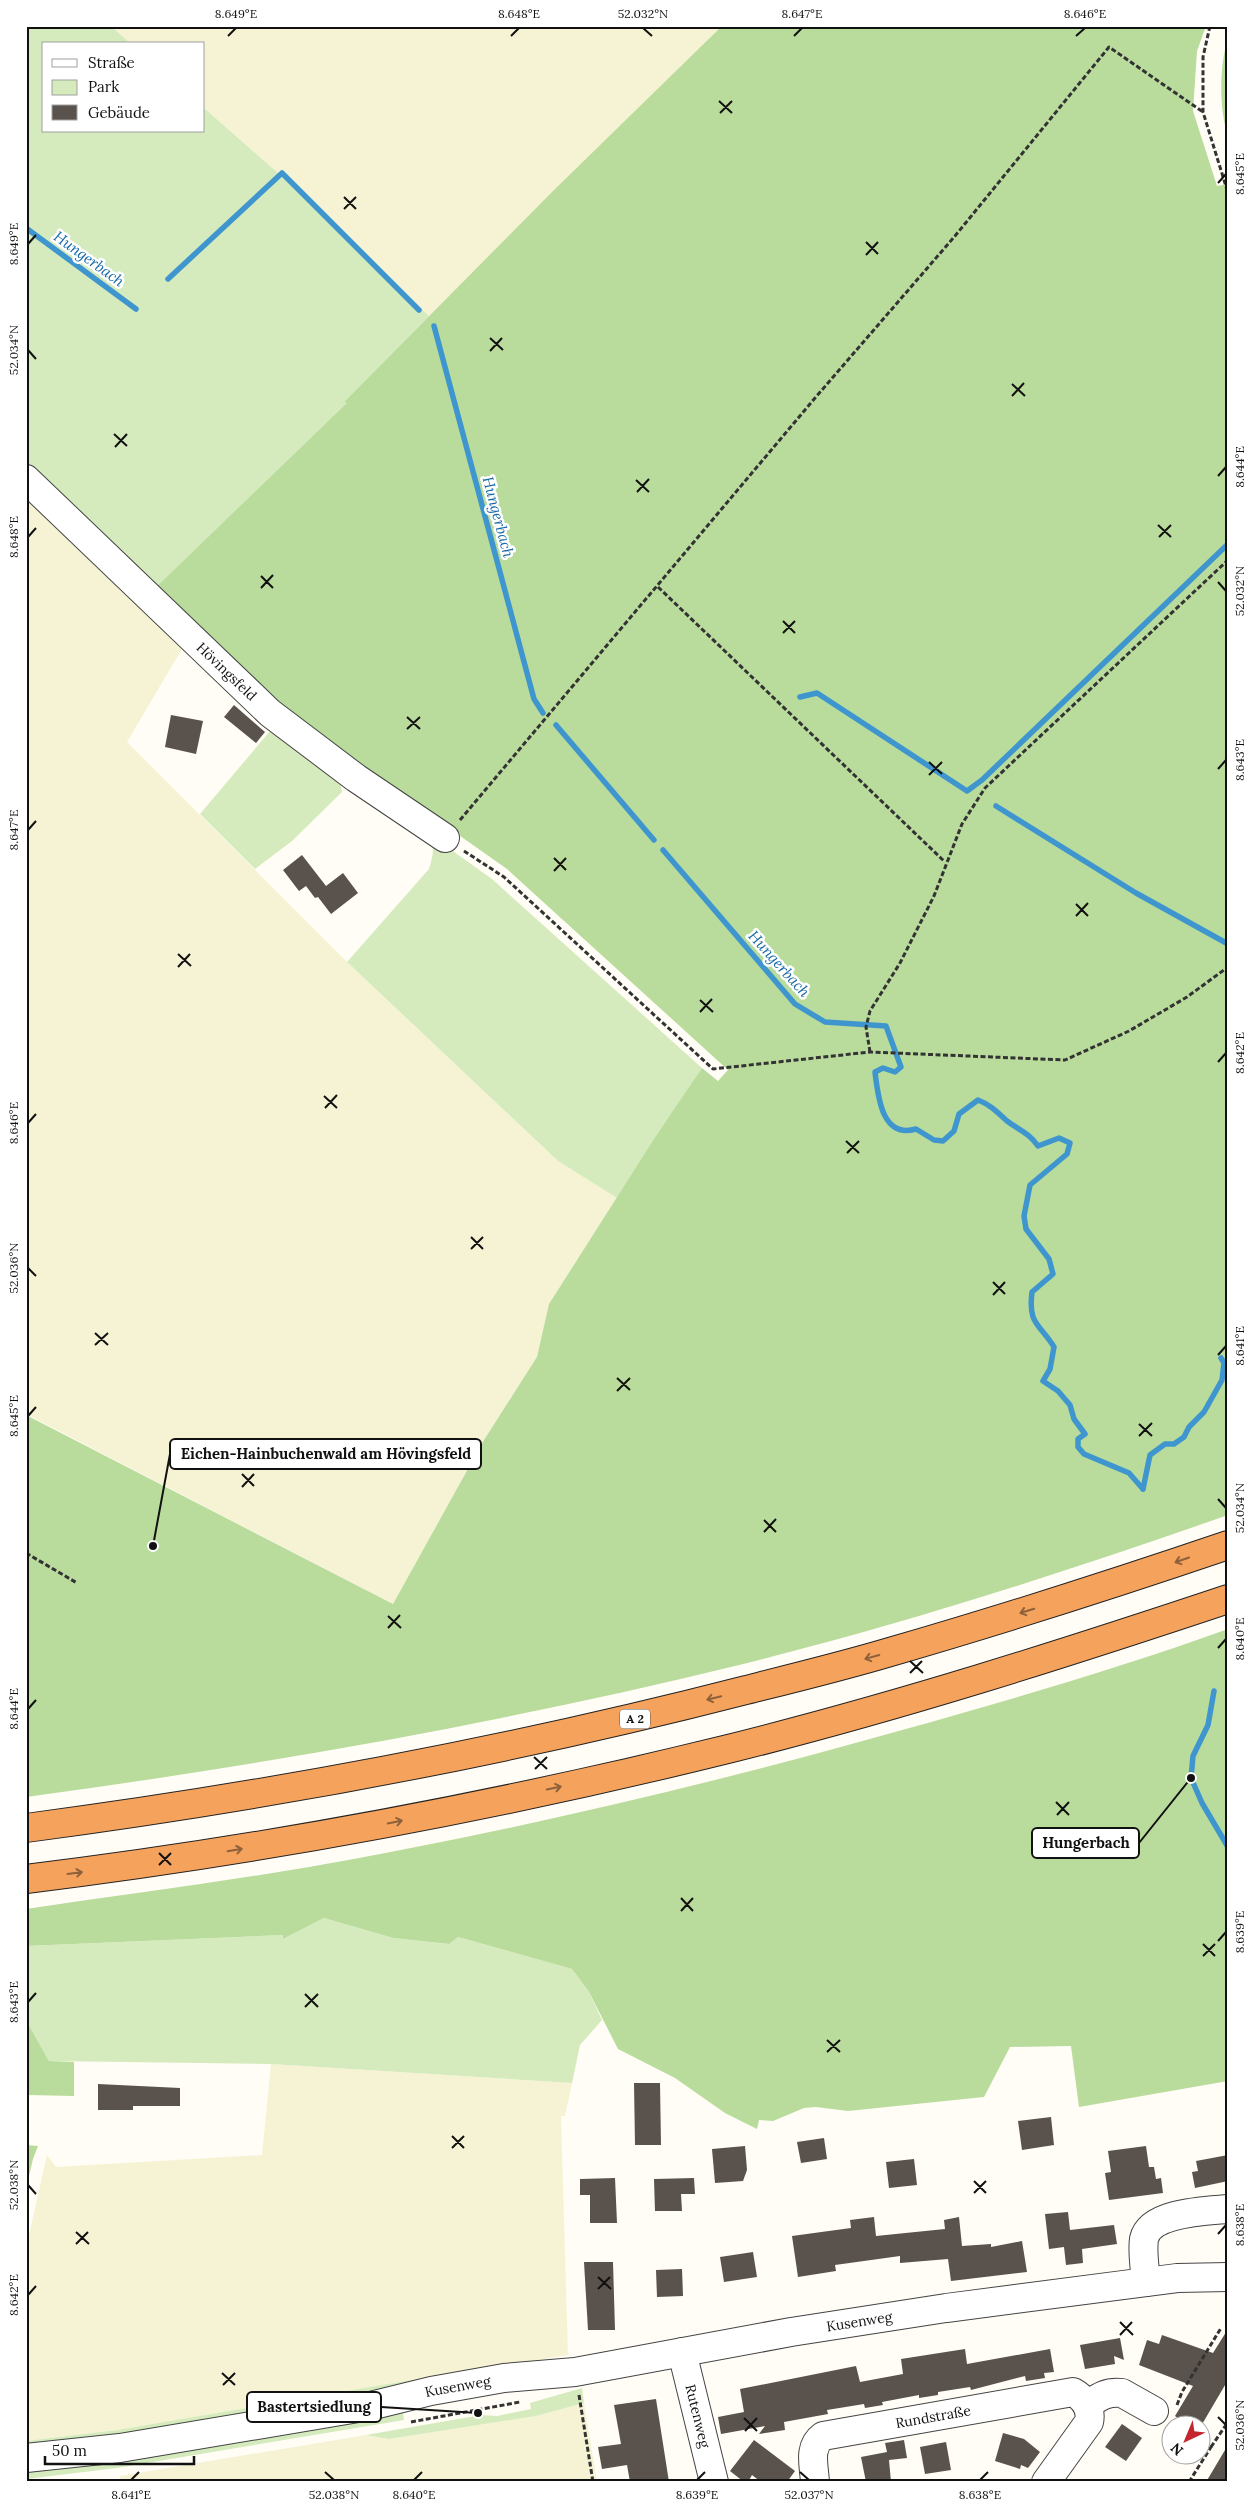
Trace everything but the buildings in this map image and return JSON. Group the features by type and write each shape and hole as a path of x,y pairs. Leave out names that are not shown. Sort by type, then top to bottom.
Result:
{"highway":[{"name":"A 2","path":"26,1828 161,1810 409,1767 630,1720 888,1653 1095,1590 1228,1545"},
{"path":"26,1879 312,1838 728,1749 945,1690 1228,1599"}],"street":[{"name":"Hövingsfeld","path":"26,479 270,713 356,778 445,838"},
{"path":"1146,2282 1144,2240 1148,2231 1155,2225 1180,2215 1228,2209"},
{"name":"Kusenweg","path":"1177,2278 1228,2262"},
{"name":"Kusenweg","path":"26,2458 120,2448 370,2406 431,2391 504,2378 575,2372 791,2332 946,2308 1177,2278 1228,2277"},
{"name":"Rutenweg","path":"682,2352 714,2482"},
{"name":"Rundstraße","path":"815,2482 813,2448 816,2441 823,2436 1069,2392 1079,2395 1087,2405"},
{"path":"1046,2482 1089,2422 1090,2416 1087,2405 1105,2394 1122,2393 1163,2412"}],"path":[{"path":"1210,26 1203,57 1203,112 1228,192"},
{"path":"1203,112 1110,47 955,236 815,398 445,838 504,877 714,1068 870,1052 1064,1060 1129,1031 1188,997 1228,967"},
{"path":"870,1052 866,1027 870,1011 900,963 934,896 962,824 984,788 1228,560"},
{"path":"658,587 946,862"},
{"path":"26,1553 77,1583"},
{"path":"1163,2412 1182,2392 1220,2328"},
{"path":"575,2372 593,2482"},
{"path":"1212,2446 1228,2422"},
{"path":"1189,2482 1199,2466"}],"shaded area":[{"path":"111,26 722,26 429,316 287,181 205,109 205,42 129,42"},
{"path":"26,489 186,642 127,742 347,962 558,1161 617,1198 549,1304 538,1357 484,1440 393,1604 26,1414"},
{"path":"271,2064 572,2083 565,2116 561,2116 568,2355 117,2430 26,2441 26,2248 47,2155 56,2167 262,2155"},
{"path":"584,2403 597,2482 121,2482 120,2476 366,2435 389,2439 536,2416"}],"green space":[{"path":"26,26 111,26 129,42 42,42 42,132 205,132 205,109 287,181 429,316 344,402 348,403 153,590 26,469"},
{"path":"722,26 1206,26 1197,51 1193,111 1217,186 1228,184 1228,1515 1045,1577 921,1615 797,1650 647,1687 471,1724 293,1757 26,1797 26,1415 393,1604 484,1440 537,1357 549,1304 656,1136 702,1068 718,1081 728,1070 507,869 277,707 153,590 347,403 344,402 553,191"},
{"path":"1228,38 1228,137 1223,114 1221,88 1223,61"},
{"path":"276,724 339,775 342,792 292,841 255,869 200,814"},
{"path":"422,829 492,879 702,1068 617,1198 558,1161 347,962 429,869 433,848 432,843"},
{"path":"1228,1629 1228,2081 1079,2107 1071,2046 1010,2047 984,2097 848,2111 816,2107 804,2108 773,2121 759,2120 757,2129 725,2113 675,2078 618,2049 589,1992 572,1969 458,1937 449,1944 393,1938 324,1918 283,1939 283,1935 26,1946 26,1909 203,1884 377,1855 647,1797 781,1763 991,1705 1134,1661"},
{"path":"324,1918 393,1938 448,1944 458,1937 572,1969 589,1992 602,2020 580,2045 572,2083 271,2064 49,2061 26,2020 26,1946 283,1935 283,1939"},
{"path":"26,2020 49,2061 74,2062 74,2096 28,2095 26,2124"},
{"path":"26,2145 38,2146 26,2189"},
{"path":"424,2378 425,2388 26,2449 26,2441 117,2430"},
{"path":"582,2388 584,2403 536,2416 389,2439 366,2435 481,2415 497,2416 531,2409 530,2403"},
{"path":"381,2412 403,2413 404,2420 117,2468 26,2479 26,2468"}],"waterway":[{"name":"Hungerbach","path":"168,279 282,173 419,310"},
{"name":"Hungerbach","path":"26,228 136,309"},
{"name":"Hungerbach","path":"434,326 534,699 543,713"},
{"path":"800,697 817,693 967,791 982,780 1228,544"},
{"name":"Hungerbach","path":"556,725 654,840"},
{"path":"996,806 1136,893 1228,944"},
{"name":"Hungerbach","path":"663,850 795,1004 825,1022 886,1026 901,1067 895,1072 883,1068 875,1072 880,1104 889,1122 896,1128 905,1130 916,1129 934,1140 943,1141 954,1131 959,1114 978,1100 991,1107 1038,1146 1059,1138 1070,1143 1067,1154 1030,1185 1024,1216 1026,1229 1049,1259 1053,1274 1032,1292 1033,1318 1054,1347 1050,1369 1043,1381 1058,1391 1070,1405 1074,1419 1085,1434 1078,1439 1078,1447 1084,1454 1129,1473 1143,1489"},
{"path":"1143,1489 1150,1455 1165,1444 1174,1444 1184,1437 1189,1427 1204,1412 1222,1380 1224,1363 1221,1358"},
{"name":"Hungerbach","path":"1214,1691 1208,1725 1193,1756 1191,1778 1202,1803 1228,1847"}],"place":[{"name":"Eichen-Hainbuchenwald am Hövingsfeld","path":"153,1546"},
{"name":"Hungerbach","path":"1191,1778"},
{"name":"Bastertsiedlung","path":"478,2413"}]}
